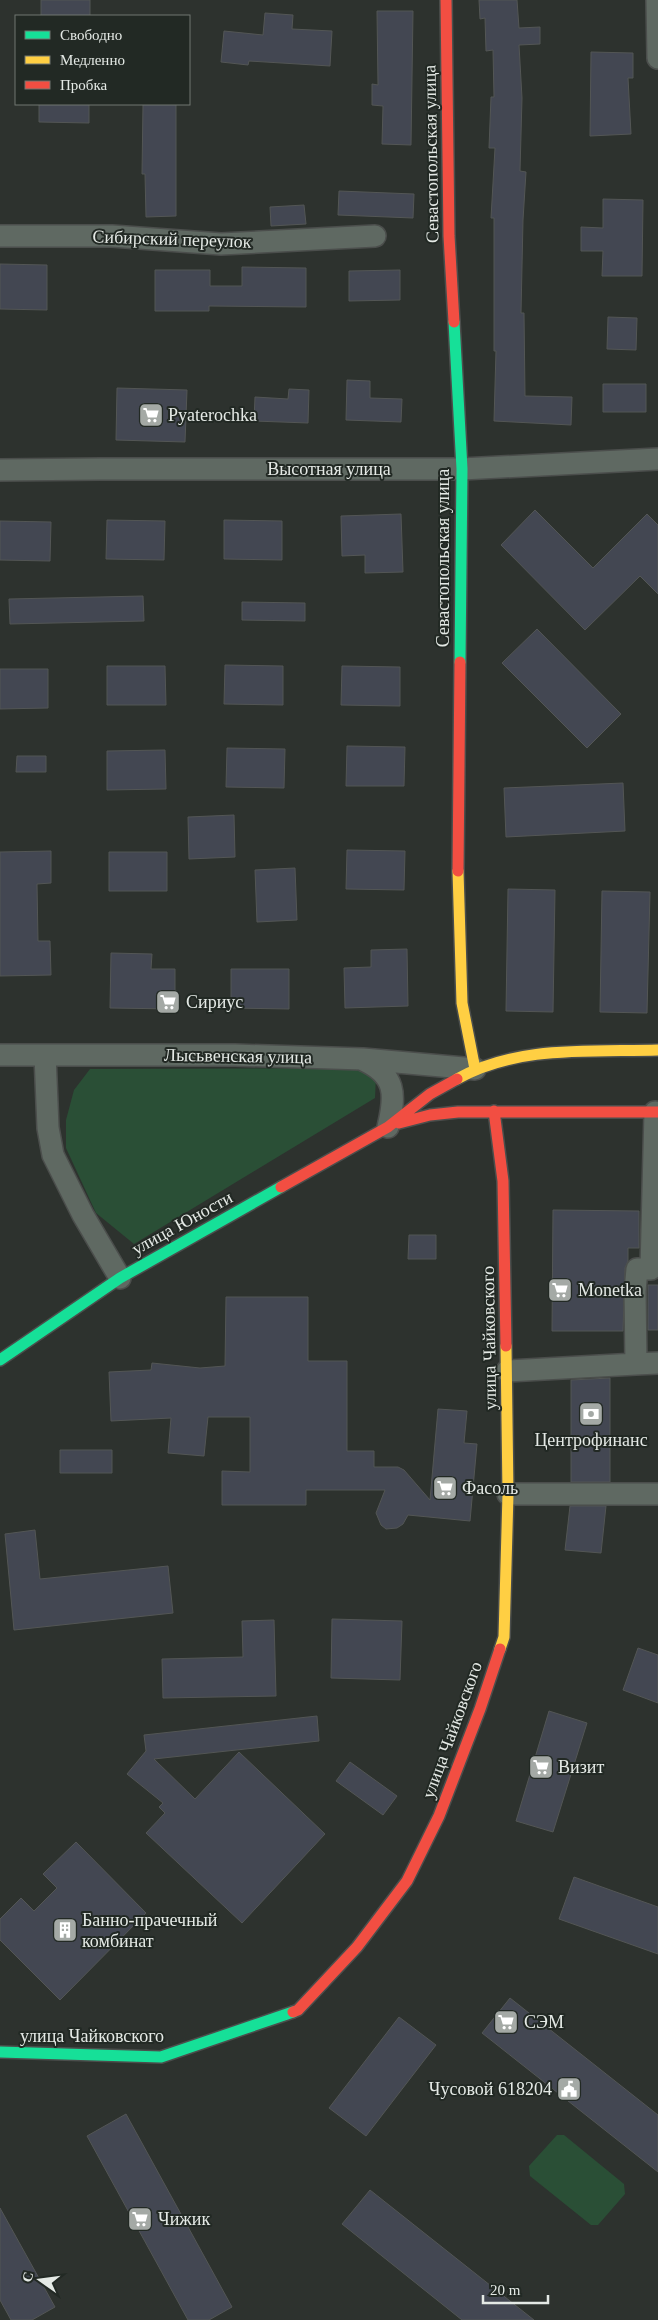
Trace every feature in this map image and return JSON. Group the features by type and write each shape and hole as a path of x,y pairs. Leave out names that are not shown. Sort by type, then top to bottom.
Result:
{"street":[{"name":"Севастопольская улица","path":"446,0 449,236 462,469 458,866 462,1003 477,1073"},
{"path":"656,0 658,58"},
{"name":"Сибирский переулок","path":"0,236 112,236 221,244 375,236"},
{"name":"Высотная улица","path":"0,470 100,468 462,469 658,459"},
{"name":"Лысьвенская улица","path":"388,1126 430,1094 510,1058 553,1053 658,1050"},
{"name":"Лысьвенская улица","path":"0,1055 236,1055 363,1060 477,1073"},
{"path":"45,1055 48,1128 53,1155 83,1215 120,1278"},
{"path":"363,1060 380,1067 388,1079 392,1093 392,1110 388,1126 430,1115 492,1107 657,1112 651,1269 637,1269 635,1291 636,1364"},
{"name":"улица Чайковского","path":"0,2052 161,2056 186,2050 298,2010 358,1947 407,1881 439,1816 486,1691 504,1637 508,1494 503,1181 492,1107"},
{"name":"улица Юности","path":"0,1360 120,1278 388,1126"},
{"path":"507,1370 658,1363"},
{"path":"508,1494 658,1494"}],"green space":[{"path":"360,1068 376,1076 375,1098 134,1244 96,1213 66,1148 66,1120 74,1090 90,1069"},
{"path":"557,2135 564,2135 624,2184 625,2194 598,2225 591,2225 530,2176 529,2166"}],"building":[{"path":"41,0 90,0 90,15 41,15"},
{"path":"479,0 517,0 519,28 540,27 540,44 519,45 522,98 520,171 526,172 521,313 524,313 525,396 572,397 571,425 494,421 496,351 494,351 494,218 491,218 495,148 489,148 491,97 494,97 493,50 486,51 485,18 480,19"},
{"path":"377,11 413,11 411,145 382,144 383,106 372,105 372,84 378,85"},
{"path":"265,13 293,15 292,29 332,31 330,66 249,61 248,65 221,62 224,31 263,35"},
{"path":"591,52 633,53 633,78 628,78 631,134 590,136"},
{"path":"39,105 89,105 89,123 39,122"},
{"path":"143,105 176,105 176,216 146,217 145,174 142,174"},
{"path":"339,191 414,194 413,218 338,215"},
{"path":"603,199 643,200 642,276 602,276 603,251 581,251 581,227 603,228"},
{"path":"304,205 306,224 271,226 270,207"},
{"path":"0,264 47,265 47,310 0,309"},
{"path":"242,267 306,268 306,307 209,306 209,311 155,311 155,270 210,270 210,286 242,286"},
{"path":"400,270 400,300 349,301 349,271"},
{"path":"608,317 637,318 636,350 607,349"},
{"path":"347,380 370,381 370,398 402,399 401,422 346,420"},
{"path":"603,384 646,384 646,412 603,412"},
{"name":"Pyaterochka","path":"117,388 187,390 185,442 116,440"},
{"path":"289,389 309,390 308,423 254,421 255,397 288,399"},
{"path":"535,510 593,568 647,514 658,525 658,594 640,576 585,630 501,545"},
{"path":"401,514 403,572 365,573 365,555 342,556 341,516"},
{"path":"107,520 165,521 164,560 106,559"},
{"path":"224,520 282,521 282,560 224,559"},
{"path":"0,521 51,522 50,561 0,560"},
{"path":"143,596 144,621 10,624 9,599"},
{"path":"242,602 305,603 305,621 242,620"},
{"path":"537,629 621,714 587,748 502,663"},
{"path":"225,665 283,666 283,705 224,704"},
{"path":"107,666 165,666 166,705 107,705"},
{"path":"342,666 400,667 400,706 341,705"},
{"path":"0,669 48,669 48,708 0,709"},
{"path":"347,746 405,747 404,786 346,786"},
{"path":"227,748 285,749 284,788 226,787"},
{"path":"165,750 166,789 107,790 107,751"},
{"path":"17,756 46,756 46,772 16,772"},
{"path":"623,783 625,831 506,837 504,788"},
{"path":"234,815 235,857 189,859 188,817"},
{"path":"347,850 405,851 404,890 346,889"},
{"path":"51,851 51,883 37,884 38,941 50,941 51,975 0,976 0,852"},
{"path":"109,852 167,852 167,891 109,891"},
{"path":"295,868 297,920 257,922 255,870"},
{"path":"508,889 555,890 553,1012 506,1011"},
{"path":"602,891 650,892 647,1013 600,1012"},
{"path":"407,949 408,1006 345,1008 344,968 371,967 371,950"},
{"path":"111,953 152,954 151,969 175,969 175,1009 110,1008"},
{"path":"231,969 289,969 289,1009 231,1008"},
{"path":"553,1210 639,1211 639,1248 628,1248 628,1261 625,1268 623,1331 552,1331"},
{"path":"409,1235 436,1235 436,1259 408,1259"},
{"path":"648,1285 658,1285 658,1330 648,1330"},
{"path":"226,1297 308,1297 308,1361 347,1361 347,1451 374,1451 374,1467 398,1467 404,1470 430,1500 438,1409 467,1411 464,1443 477,1444 470,1521 408,1515 403,1524 397,1528 386,1529 381,1525 376,1513 385,1490 306,1490 306,1505 222,1505 222,1471 250,1472 250,1417 208,1417 204,1456 168,1453 171,1418 111,1421 109,1372 151,1370 152,1363 200,1368 225,1366"},
{"path":"610,1378 610,1482 571,1482 571,1380"},
{"path":"60,1450 112,1450 112,1473 60,1473"},
{"path":"570,1506 606,1506 601,1553 565,1550"},
{"path":"35,1530 40,1579 168,1566 173,1613 14,1630 5,1534"},
{"path":"332,1619 402,1621 400,1680 331,1678"},
{"path":"274,1620 276,1696 163,1698 162,1659 243,1657 242,1621"},
{"path":"638,1648 658,1655 658,1703 623,1690"},
{"path":"549,1711 587,1723 553,1832 516,1821"},
{"path":"317,1716 319,1741 154,1759 195,1799 239,1752 325,1834 242,1923 146,1833 165,1813 159,1807 163,1803 127,1774 146,1751 144,1735"},
{"path":"350,1762 397,1796 383,1815 336,1781"},
{"name":"Банно-прачечный комбинат","path":"76,1842 146,1913 60,2000 0,1940 0,1919 21,1898 34,1911 57,1888 43,1874"},
{"path":"574,1877 658,1907 658,1954 559,1919"},
{"path":"510,1998 658,2115 658,2172 482,2033"},
{"path":"399,2017 436,2045 366,2136 329,2108"},
{"path":"126,2114 232,2307 209,2320 188,2320 87,2136"},
{"path":"370,2190 534,2320 462,2320 342,2224"},
{"path":"0,2208 55,2307 32,2320 11,2320 0,2300"}],"traffic: fast":[{"path":"454,322 462,469 460,662"},
{"path":"0,1360 120,1278 281,1187"},
{"path":"0,2052 161,2057 293,2012"}],"traffic: slow":[{"path":"458,871 462,1003 475,1069"},
{"path":"457,1079 480,1068 504,1060 529,1055 555,1052 658,1050"},
{"path":"500,1649 504,1637 508,1494 506,1346"}],"traffic: jam":[{"path":"446,0 449,236 454,322"},
{"path":"458,871 460,662"},
{"path":"281,1187 388,1127 430,1094 457,1079"},
{"path":"494,1111 503,1181 506,1346"},
{"path":"399,1123 430,1115 458,1112 658,1112"},
{"path":"293,2012 298,2010 357,1947 407,1881 439,1816 480,1709 500,1649"}],"place":[{"name":"Pyaterochka","path":"151,415"},
{"name":"Сириус","path":"168,1002"},
{"name":"Monetka","path":"560,1290"},
{"name":"Центрофинанс","path":"591,1414"},
{"name":"Фасоль","path":"445,1488"},
{"name":"Визит","path":"541,1767"},
{"name":"Банно-прачечный комбинат","path":"65,1930"},
{"name":"СЭМ","path":"506,2022"},
{"name":"Чусовой 618204","path":"569,2089"},
{"name":"Чижик","path":"140,2219"}]}
